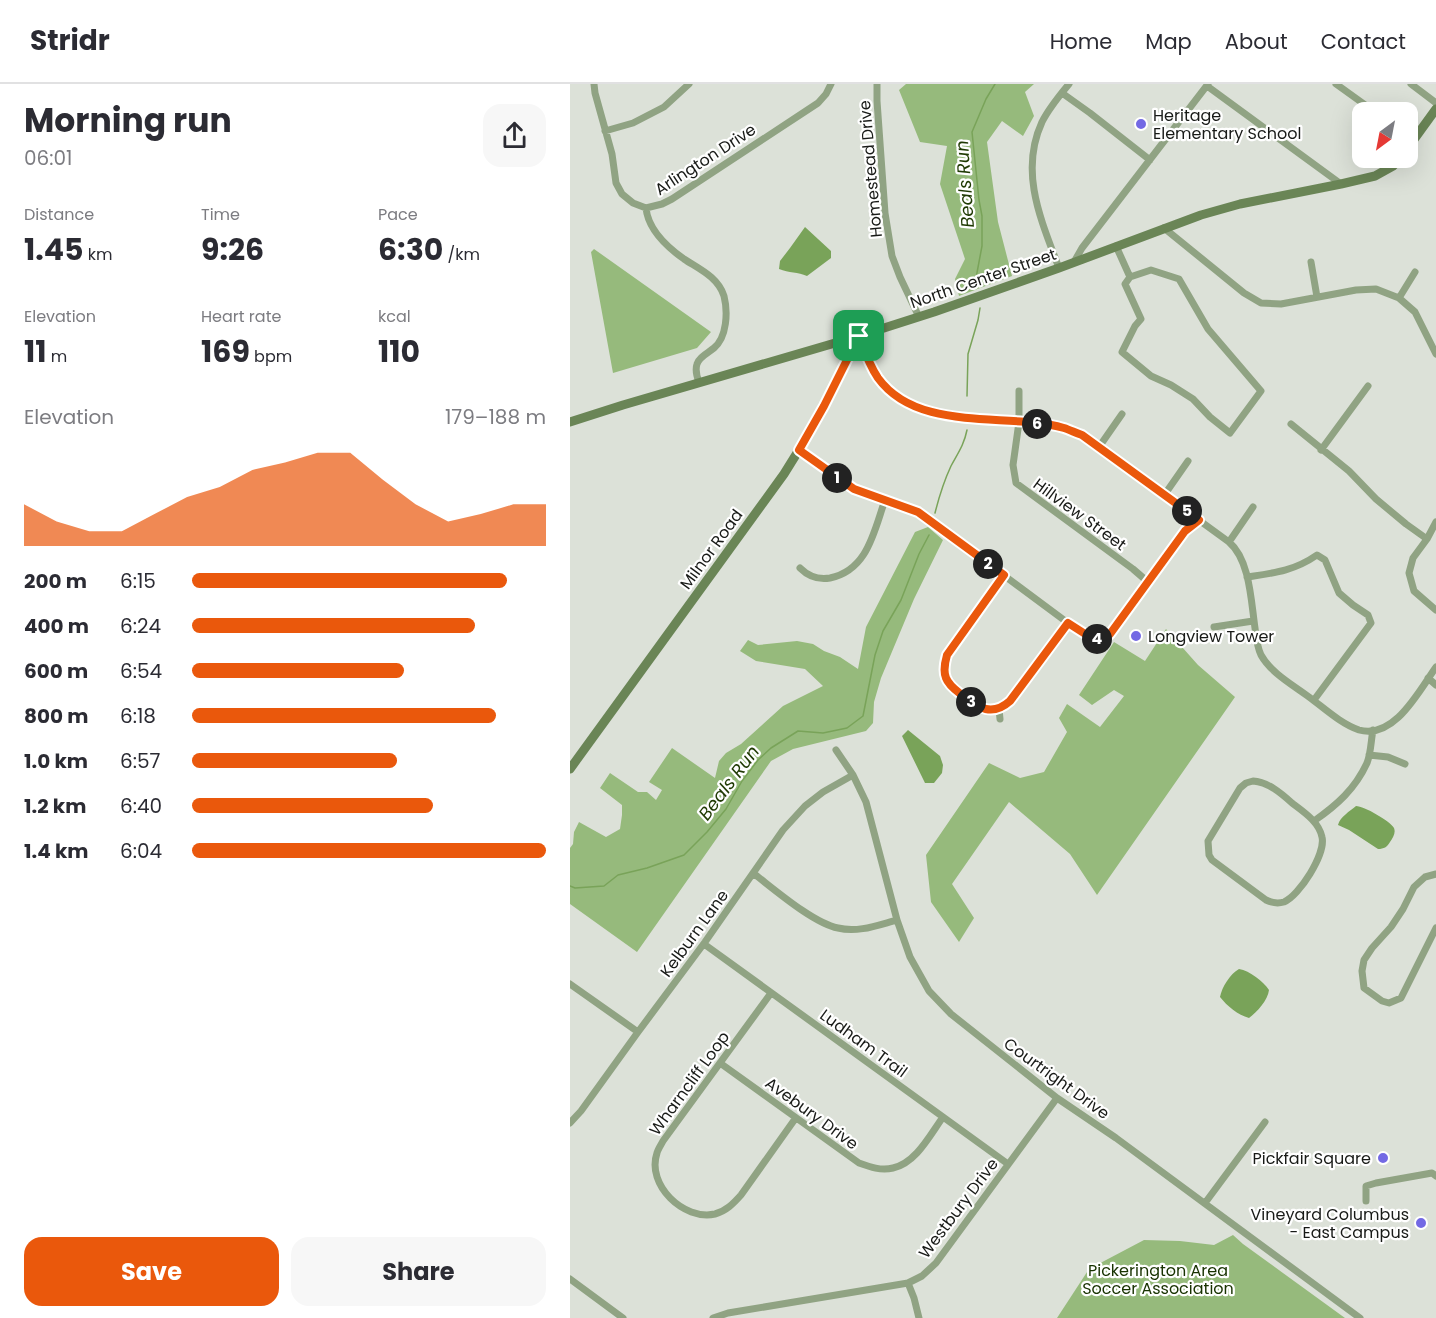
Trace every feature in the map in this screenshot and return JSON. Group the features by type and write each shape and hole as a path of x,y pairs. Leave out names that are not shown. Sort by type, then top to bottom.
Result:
{"main road":[{"path":"1418,130 1436,109"},
{"name":"North Center Street","path":"570,422 919,317 1223,208 1375,176 1389,168"},
{"name":"Milnor Road","path":"570,769 799,450 859,336"}],"street":[{"name":"Arlington Drive","path":"594,84 612,154 618,189 633,203 646,208 672,199 818,103 831,84"},
{"path":"605,131 633,123 664,107 689,84"},
{"name":"Homestead Drive","path":"877,84 884,202 889,239 896,268 919,317"},
{"path":"1059,268 1033,190 1031,172 1036,136 1043,120 1069,84"},
{"path":"1336,84 1361,102"},
{"path":"1411,84 1436,103"},
{"path":"1074,262 1082,248 1207,85 1341,184"},
{"path":"1062,93 1150,160"},
{"path":"646,208 649,221 658,235 681,257 707,273 718,285 724,298 725,329 719,344 700,358 697,363 696,373 699,382"},
{"path":"1164,228 1244,293 1261,303 1281,304 1356,290 1376,289 1399,298 1415,312 1435,351"},
{"path":"1116,246 1130,277"},
{"path":"1311,262 1317,297"},
{"path":"1151,270 1179,279 1208,329 1261,391 1230,433 1193,399 1151,376 1122,352 1141,319 1125,284 1130,277 1151,270"},
{"path":"1399,298 1415,272"},
{"path":"859,336 869,363 878,378 904,402 938,413 1064,428 1082,435 1237,548 1245,566 1256,638 1261,655 1272,669 1344,723 1360,730 1378,730 1393,723 1436,667"},
{"path":"1321,450 1368,386"},
{"path":"1019,391 1019,422"},
{"path":"1099,447 1122,414"},
{"name":"Hillview Street","path":"1019,422 1013,465 1016,483 1148,582"},
{"path":"1291,424 1349,471 1383,505 1427,539"},
{"path":"799,450 844,483 864,493 908,508 928,519 1093,639 1103,640 1110,634 1185,531 1199,520"},
{"path":"1165,494 1188,461"},
{"path":"800,568 806,574 822,579 838,576 854,567 869,546 885,500"},
{"path":"1229,542 1253,507"},
{"path":"1436,522 1413,558 1409,573 1414,591 1436,610"},
{"path":"1247,577 1303,565 1317,555 1326,560 1339,592 1368,615 1371,623 1314,700"},
{"path":"1004,575 947,655 944,672 948,682 951,687 976,706 989,710 999,709 1010,701 1068,623"},
{"path":"1214,627 1254,621"},
{"path":"936,673 944,672"},
{"path":"1428,678 1436,685"},
{"path":"999,709 1000,719"},
{"path":"1314,821 1345,797 1368,761 1373,730"},
{"name":"Courtright Drive","path":"836,750 853,775 866,802 897,920 910,957 929,991 951,1014 1057,1098 1116,1138 1360,1318"},
{"path":"1369,755 1388,757 1405,764"},
{"name":"Kelburn Lane","path":"570,1123 704,944 783,830 805,806 853,775"},
{"path":"1253,781 1265,783 1314,821 1322,838 1318,860 1293,896 1282,903 1276,904 1266,900 1212,860 1209,855 1208,841 1213,832 1240,788 1253,781"},
{"path":"753,873 825,924 854,929 897,920"},
{"path":"1436,874 1425,877 1414,887 1391,927 1364,960 1362,971 1364,988 1382,1001 1389,1003 1401,998 1436,928"},
{"name":"Ludham Trail","path":"704,944 1008,1164"},
{"path":"570,984 638,1032"},
{"name":"Wharncliff Loop","path":"771,993 663,1141 656,1154 655,1170 661,1188 687,1211 704,1215 731,1207 795,1119"},
{"name":"Avebury Drive","path":"720,1064 859,1163 876,1169 893,1168 910,1160 943,1117"},
{"name":"Westbury Drive","path":"713,1318 729,1313 908,1283 922,1276 936,1263 1057,1098"},
{"path":"1205,1203 1265,1122"},
{"path":"1366,1201 1366,1186 1432,1173 1436,1176"},
{"path":"570,1279 623,1318"},
{"path":"908,1283 919,1318"}],"green space":[{"path":"906,84 1034,84 1025,92 1034,116 1023,136 1002,121 987,142 998,222 1012,276 959,296 955,279 965,259 940,184 947,146 920,142 899,90"},
{"path":"594,249 711,332 697,348 613,373 591,252"},
{"path":"928,527 943,540 914,599 881,678 874,702 873,723 866,731 793,749 771,761 637,952 570,904 570,848 579,822 606,837 620,829 622,805 600,788 610,773 638,792 647,792 656,800 662,790 649,782 672,748 715,778 719,761 726,753 741,744 783,706 823,686 805,669 756,661 740,651 748,640 758,645 797,641 813,644 858,669 866,627 915,532"},
{"path":"1166,629 1198,665 1235,697 1097,895 1070,854 1009,802 952,884 974,918 959,942 931,902 926,855 989,763 1020,778 1044,772 1067,732 1059,718 1067,704 1100,727 1124,696 1114,690 1092,705 1079,695 1114,642 1145,661"},
{"name":"Pickerington Area Soccer Association","path":"1233,1235 1345,1318 1057,1318 1089,1269 1144,1240 1214,1245"}],"shaded area":[{"path":"805,227 831,251 831,258 807,276 779,269 780,261"},
{"path":"908,730 940,756 943,765 942,773 934,783 925,783 902,736"},
{"path":"1356,806 1376,814 1394,828 1394,835 1384,848 1378,849 1338,825 1343,817"},
{"path":"1239,969 1256,977 1269,990 1262,1006 1249,1018 1233,1010 1220,997 1227,981"}],"waterway":[{"name":"Beals Run","path":"977,287 976,278 982,246 982,216 972,132 995,84"},
{"name":"Beals Run","path":"967,396 968,354 980,308"},
{"name":"Beals Run","path":"935,513 946,477 967,430"},
{"name":"Beals Run","path":"570,886 575,888 604,886 618,875 684,855 726,809 742,781 758,760 771,748 798,731 823,733 847,728 863,716 875,655 883,631 901,600 929,535"}],"place":[{"name":"Heritage Elementary School","path":"1141,124"},
{"name":"Longview Tower","path":"1136,636"},
{"name":"Pickfair Square","path":"1383,1158"},
{"name":"Vineyard Columbus - East Campus","path":"1421,1223"}],"route":[{"path":"859,336 869,363 878,378 904,402 938,413 1046,425 1064,428 1082,435 1199,520 1185,531 1110,634 1103,640 1093,639 1068,623 1010,701 999,709 989,710 976,706 951,687 944,670 947,655 1004,575 918,512 854,489 799,450 859,336"}]}
